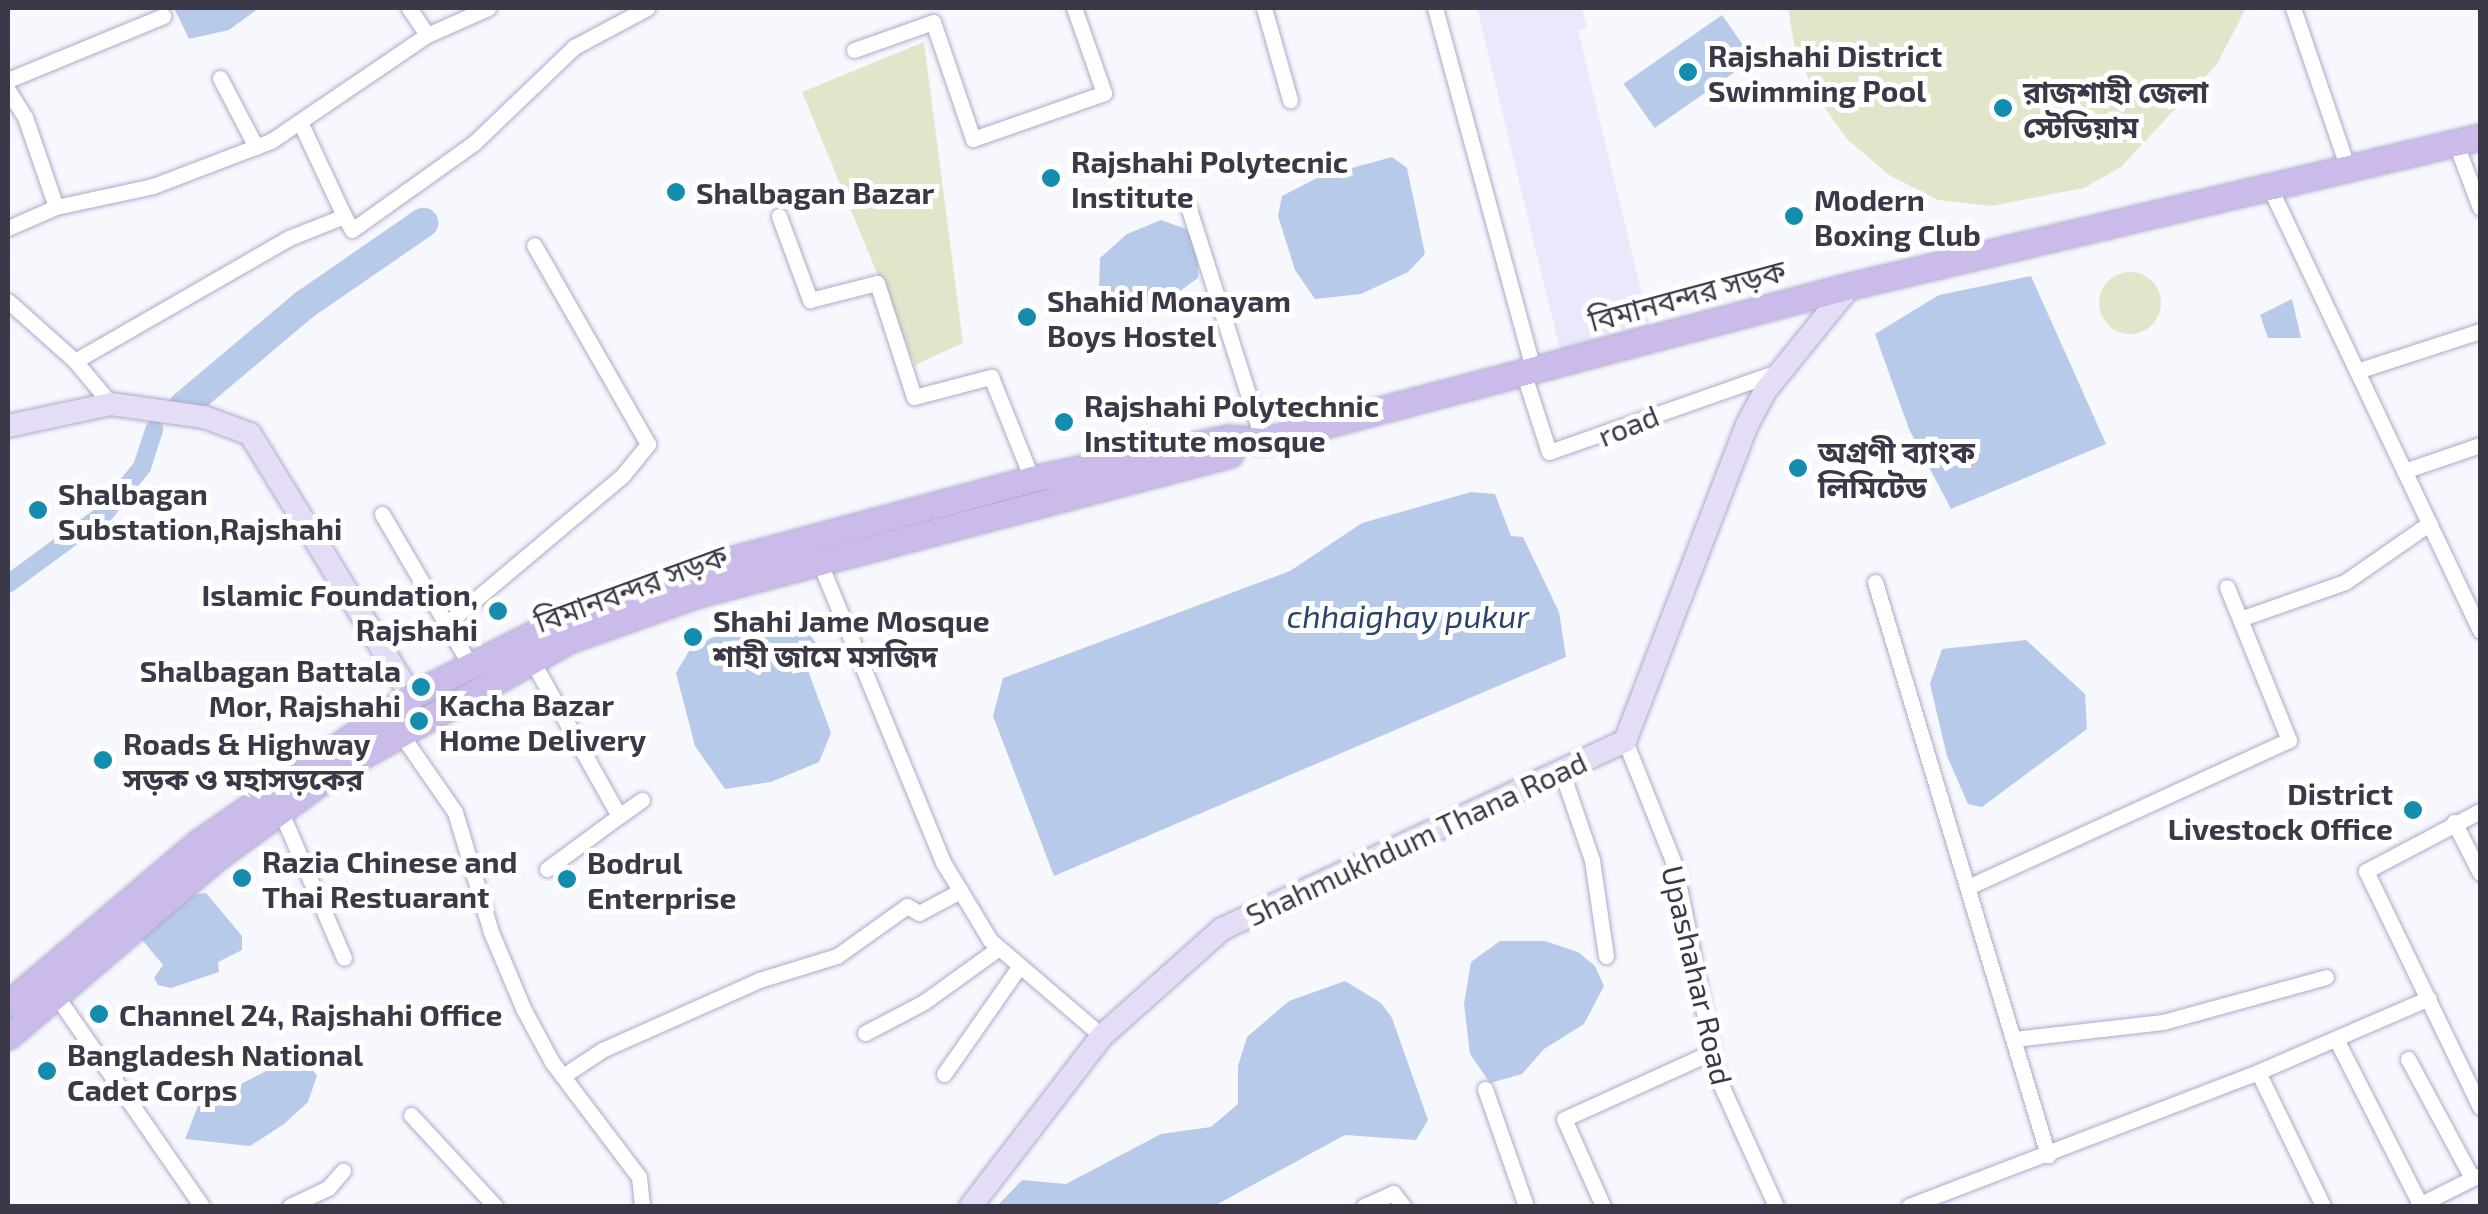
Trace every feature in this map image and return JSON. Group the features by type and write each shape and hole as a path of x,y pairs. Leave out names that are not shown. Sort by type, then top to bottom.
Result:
{"main road":[{"name":"বিমানবন্দর সড়ক","path":"8,1036 280,810 398,730 531,658 698,594 1850,286 2468,140"},
{"path":"1625,741 1747,426 1765,391 1787,369 1850,286"},
{"path":"8,426 110,404 204,417 250,434 411,696"},
{"name":"বিমানবন্দর সড়ক","path":"8,1004 198,843 411,696 469,663 564,618 693,570 1032,480 1229,438 1263,441"},
{"name":"Shahmukhdum Thana Road","path":"972,1206 1102,1036 1190,955 1250,912 1625,741"}],"street":[{"path":"409,8 427,35"},
{"path":"8,227 56,207 153,186 256,147 301,124 427,35 488,8"},
{"path":"301,124 352,230 474,143 574,47 647,8"},
{"path":"854,50 932,22 973,139 1104,93 1074,8"},
{"path":"1264,8 1290,100"},
{"path":"1435,8 1528,370"},
{"path":"2293,8 2347,166"},
{"path":"8,80 163,16"},
{"path":"220,78 256,147"},
{"path":"8,90 25,118 56,207"},
{"path":"2468,140 2480,208"},
{"path":"2269,186 2480,630"},
{"path":"1189,210 1263,441"},
{"path":"75,361 289,238 344,216"},
{"path":"779,216 810,300 876,282 914,397 991,377 1032,480"},
{"path":"444,625 624,475 648,444 534,245"},
{"path":"8,301 75,361 110,404"},
{"path":"2357,371 2480,331"},
{"name":"road","path":"1528,370 1549,452 1787,369"},
{"path":"2404,471 2480,445"},
{"path":"382,514 469,663"},
{"path":"2240,620 2345,582 2430,523"},
{"path":"819,561 882,722 960,891 1000,948 1102,1036"},
{"path":"1875,582 2048,1156"},
{"path":"1968,886 2289,740 2227,587"},
{"path":"531,658 619,816"},
{"path":"398,730 455,812 507,973 563,1076 639,1177 642,1206"},
{"name":"Upashahar Road","path":"1625,741 1675,866 1712,1052 1776,1206"},
{"path":"1561,770 1592,860 1606,956"},
{"path":"547,869 642,800"},
{"path":"280,810 344,958"},
{"path":"2480,810 2366,870 2480,1107"},
{"path":"2454,822 2480,873"},
{"path":"563,1076 602,1050 759,980 837,956 907,906 919,913 960,891"},
{"path":"865,1033 939,993 1000,948"},
{"path":"944,1074 1019,966"},
{"path":"2014,1039 2163,1022 2326,977"},
{"path":"55,994 202,1206"},
{"path":"1909,1206 1934,1204 2337,1042 2429,998"},
{"path":"2337,1042 2419,1205 2476,1176 2408,1059"},
{"path":"1603,1206 1564,1118 1712,1052"},
{"path":"2258,1072 2323,1206"},
{"path":"1486,1089 1526,1206"},
{"path":"410,1115 495,1206"},
{"path":"290,1206 328,1188 343,1171"},
{"path":"1364,1206 1393,1193 1404,1206"}],"shaded area":[{"path":"1477,8 1582,8 1587,27 1578,30 1650,328 1560,350"}],"green space":[{"name":"রাজশাহী জেলা স্টেডিয়াম","path":"1788,8 2246,8 2217,64 2121,167 2084,188 1991,206 1938,200 1889,175 1847,139 1815,94 1794,44"},
{"path":"924,42 963,343 915,365 802,92"},
{"path":"2130,272 2152,281 2161,303 2152,325 2130,334 2108,325 2099,303 2108,281"}],"water":[{"path":"174,8 259,8 229,30 189,39"},
{"name":"Rajshahi District Swimming Pool","path":"1722,15 1753,59 1655,128 1624,84"},
{"path":"1392,157 1407,168 1425,254 1408,272 1361,294 1315,299 1295,270 1278,216 1282,196 1319,177"},
{"path":"1161,220 1186,229 1198,247 1198,278 1155,309 1117,315 1099,291 1100,258 1127,234"},
{"path":"2031,276 2106,444 1951,509 1909,429 1875,334 1939,295"},
{"path":"2292,299 2301,338 2268,338 2260,315"},
{"name":"chhaighay pukur","path":"1471,492 1495,494 1511,536 1523,537 1559,612 1566,657 1054,876 993,716 1003,678 1290,571 1362,523"},
{"path":"768,615 804,626 818,646 806,665 831,733 819,762 771,782 725,789 695,746 676,673 692,646"},
{"path":"2026,640 2085,694 2087,729 1982,807 1968,804 1947,756 1930,684 1942,649"},
{"path":"206,893 242,936 242,950 218,962 219,972 171,988 158,985 154,978 163,965 139,936 191,895"},
{"path":"1500,941 1545,941 1578,952 1595,966 1604,986 1584,1024 1544,1049 1522,1074 1490,1083 1470,1054 1464,1004 1471,962"},
{"path":"1345,981 1381,1003 1392,1018 1428,1120 1416,1140 1345,1135 1214,1206 997,1206 1022,1180 1066,1184 1161,1134 1211,1127 1238,1104 1238,1066 1247,1037 1289,1001"},
{"path":"287,1051 300,1053 317,1076 308,1102 284,1124 250,1146 185,1139 198,1106 266,1071"}],"waterway":[{"path":"184,406 304,305 423,223"},
{"path":"8,584 106,512 142,467 154,429"}],"place":[{"name":"Rajshahi District Swimming Pool","path":"1688,72"},
{"name":"রাজশাহী জেলা স্টেডিয়াম","path":"2003,108"},
{"name":"Rajshahi Polytecnic Institute","path":"1051,178"},
{"name":"Shalbagan Bazar","path":"676,192"},
{"name":"Modern Boxing Club","path":"1794,216"},
{"name":"Shahid Monayam Boys Hostel","path":"1027,317"},
{"name":"Rajshahi Polytechnic Institute mosque","path":"1064,422"},
{"name":"অগ্রণী ব্যাংক লিমিটেড","path":"1798,468"},
{"name":"Shalbagan Substation,Rajshahi","path":"38,510"},
{"name":"Islamic Foundation, Rajshahi","path":"498,611"},
{"name":"Shahi Jame Mosque শাহী জামে মসজিদ","path":"693,637"},
{"name":"Shalbagan Battala Mor, Rajshahi","path":"421,687"},
{"name":"Kacha Bazar Home Delivery","path":"419,721"},
{"name":"Roads & Highway সড়ক ও মহাসড়কের","path":"103,760"},
{"name":"District Livestock Office","path":"2413,810"},
{"name":"Razia Chinese and Thai Restuarant","path":"242,878"},
{"name":"Bodrul Enterprise","path":"567,879"},
{"name":"Channel 24, Rajshahi Office","path":"99,1014"},
{"name":"Bangladesh National Cadet Corps","path":"47,1071"}]}
